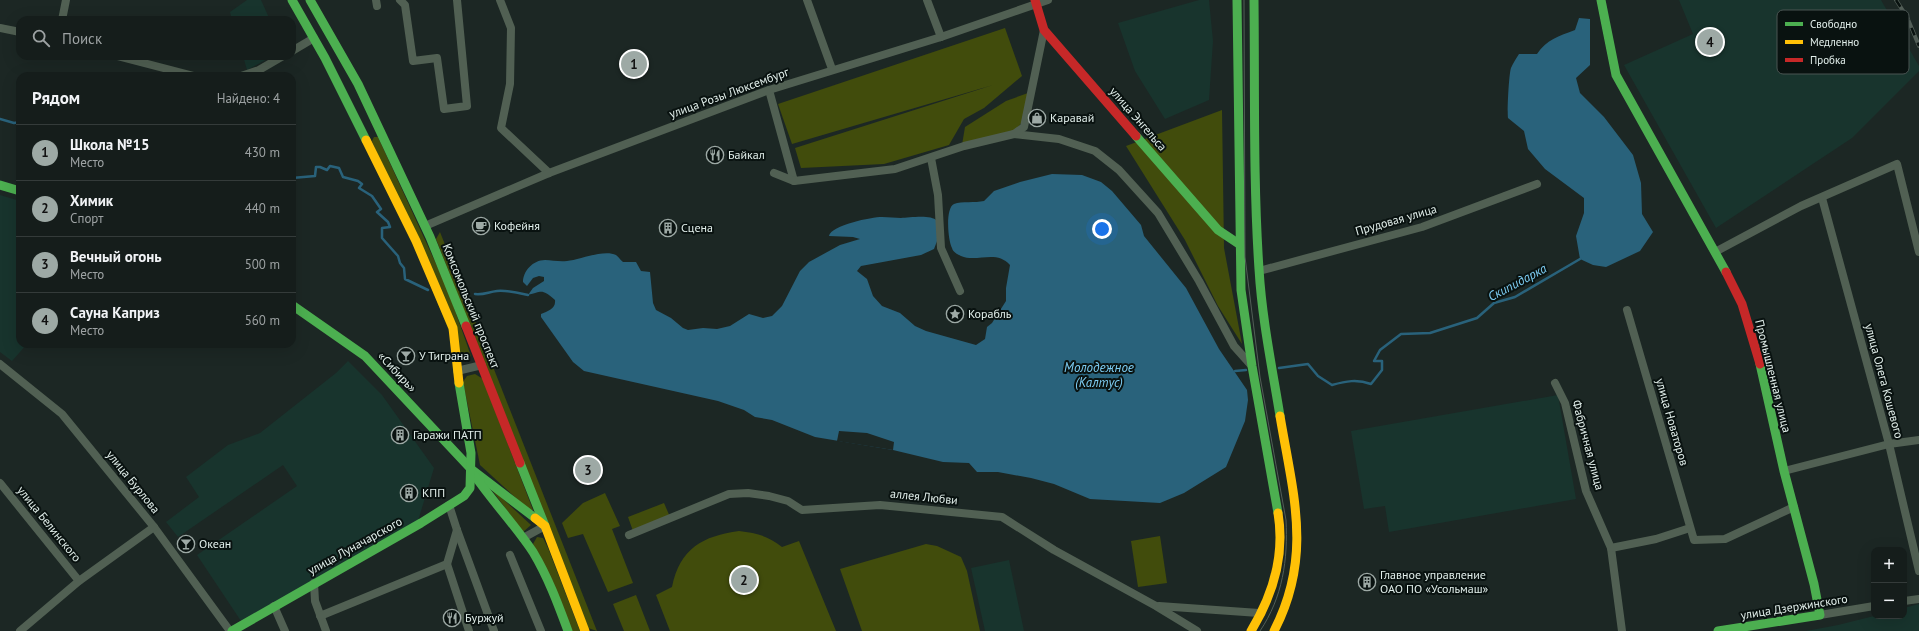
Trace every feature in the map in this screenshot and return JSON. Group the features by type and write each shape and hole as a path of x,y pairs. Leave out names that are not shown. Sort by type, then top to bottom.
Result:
{"main road":[{"name":"Комсомольский проспект","path":"292,0 314,38 363,133 416,241 453,328 457,371 472,453 471,469"},
{"name":"Комсомольский проспект","path":"310,0 358,84 425,226 482,365 585,631"},
{"path":"1237,0 1239,54 1239,244 1241,290 1252,366 1280,526 1277,575 1263,614 1251,631"},
{"path":"1254,0 1256,218 1259,271 1267,340 1297,519 1299,546 1296,574 1287,603 1274,631"},
{"name":"Промышленная улица","path":"1601,0 1608,42 1616,76 1715,252 1742,304 1758,354 1784,471 1814,584 1820,615"},
{"name":"улица Энгельса","path":"1036,2 1044,30 1218,230 1239,244"},
{"path":"363,133 374,133 378,130 378,126"},
{"path":"0,185 16,190"},
{"name":"«Сибирь»","path":"296,308 365,356 471,469 545,526"},
{"path":"464,496 470,488 471,469"},
{"name":"«Сибирь»","path":"471,469 487,495 522,538"},
{"path":"464,496 474,494 487,495"},
{"name":"улица Луначарского","path":"231,631 464,496"},
{"path":"522,538 540,563 568,631"},
{"name":"улица Дзержинского","path":"1718,631 1820,615"}],"street":[{"path":"63,16 66,0"},
{"path":"400,0 405,4 413,61 437,58 444,109 468,106 457,0"},
{"path":"500,0 511,28 510,84 502,128 549,173"},
{"path":"807,0 832,70"},
{"path":"928,0 941,37"},
{"name":"улица Розы Люксембург","path":"425,226 549,173 769,90 941,37 1036,2 1048,0"},
{"path":"0,28 16,31"},
{"path":"1014,134 1024,127 1036,82 1044,30"},
{"path":"296,49 314,38"},
{"path":"132,60 179,72"},
{"path":"253,72 276,60"},
{"path":"769,90 794,182"},
{"path":"774,173 794,182 895,169 992,138 1014,134 1059,139 1095,151 1119,170 1158,214 1199,281 1234,346 1252,366"},
{"path":"931,158 938,195 941,248 960,291"},
{"path":"1715,252 1801,206 1897,164 1919,252"},
{"name":"Прудовая улица","path":"1259,271 1422,227 1537,184"},
{"name":"улица Олега Кошевого","path":"1822,198 1889,444 1919,572"},
{"name":"улица Новаторов","path":"1626,310 1694,540 1725,538 1794,507"},
{"name":"улица Бурлова","path":"0,364 62,414 154,527 231,631"},
{"path":"457,371 482,365"},
{"name":"Фабричная улица","path":"1555,383 1565,403 1586,491 1611,548 1622,631"},
{"path":"1784,471 1889,444 1919,440"},
{"name":"улица Белинского","path":"0,484 79,581"},
{"name":"аллея Любви","path":"629,535 729,494 748,493 788,501 802,510 880,505 1002,517 1054,550 1156,606 1196,631"},
{"path":"449,505 494,631"},
{"path":"522,538 545,526"},
{"path":"20,631 79,581 154,527"},
{"path":"1611,548 1656,539 1690,528"},
{"path":"457,530 447,564 470,631"},
{"path":"510,555 541,631"},
{"path":"320,616 447,564"},
{"path":"314,583 315,601 326,631"},
{"path":"1907,601 1919,599"},
{"path":"274,606 285,631"},
{"path":"1156,606 1259,613"},
{"name":"улица Дзержинского","path":"1820,615 1871,606"}],"shaded area":[{"path":"247,0 261,0 268,16 231,16 230,12"},
{"path":"1199,0 1209,0 1213,41 1209,100 1165,119 1135,71 1118,23"},
{"path":"1679,0 1881,0 1887,10 1777,10 1777,74 1909,74 1909,49 1919,66 1919,71 1852,138 1716,228 1624,65 1693,34"},
{"path":"244,60 266,60 247,70"},
{"path":"0,195 16,200 16,348 23,348 12,361 0,352"},
{"path":"348,361 382,395 434,468 418,521 241,621 197,555 297,486 283,465 178,537 166,522 199,497 186,477 228,445 260,433 336,373"},
{"path":"1558,395 1576,499 1389,532 1385,506 1364,509 1351,431"},
{"path":"1009,560 1024,631 985,631 971,568"},
{"path":"1919,604 1919,631 1806,631 1871,617 1871,619 1907,619 1907,607"}],"green space":[{"path":"1005,28 1022,76 984,108 964,119 949,145 884,164 801,168 795,148 993,85 792,144 778,104"},
{"path":"1028,93 1022,122 1012,135 962,145 965,127 1006,101"},
{"path":"1222,110 1224,248 1242,344 1218,306 1185,240 1126,146"},
{"path":"374,137 378,137 447,288 471,356 466,360 460,358 372,141"},
{"path":"440,232 597,631 588,628 436,239"},
{"path":"475,374 483,379 533,510 529,510 480,465 463,382 467,376"},
{"path":"489,486 531,525 523,532"},
{"path":"605,493 620,526 612,529 633,583 608,592 583,534 568,538 562,523 583,503"},
{"path":"664,503 670,517 633,531 628,517"},
{"path":"739,531 762,536 772,540 782,547 799,541 836,631 670,631 656,595 672,587 681,562 687,553 695,546 714,536"},
{"path":"1160,536 1167,583 1138,587 1131,541"},
{"path":"537,537 543,538 548,548 580,631 572,631 533,544"},
{"path":"926,544 937,546 961,557 967,571 980,631 862,631 840,569"},
{"path":"636,595 650,631 624,631 613,604"}],"water":[{"path":"1579,18 1590,19 1590,65 1576,78 1580,93 1604,117 1633,155 1641,183 1642,214 1653,232 1640,251 1606,267 1593,265 1580,259 1576,236 1584,213 1584,198 1545,169 1528,149 1524,131 1508,118 1510,71 1519,54 1537,54 1544,45 1575,30"},
{"name":"Молодежное (Калтус)","path":"1052,174 1082,175 1101,182 1112,191 1141,225 1144,236 1186,288 1219,349 1247,390 1248,400 1245,421 1226,467 1184,493 1160,503 1090,499 1054,484 1031,478 998,472 977,472 969,463 943,462 893,450 815,437 772,420 755,417 744,410 718,401 584,371 573,362 541,317 541,314 553,308 555,300 544,292 528,295 533,288 544,281 544,277 539,276 533,278 527,286 523,282 523,278 527,270 533,264 541,260 567,261 598,254 611,253 616,255 623,262 636,262 641,271 650,272 653,303 656,310 688,330 703,328 717,329 730,326 749,314 763,318 772,316 782,306 800,271 809,262 840,245 860,239 853,237 829,236 831,232 837,228 852,222 877,217 930,218 937,221 939,236 934,249 921,255 861,266 857,271 867,279 873,296 882,306 900,313 915,326 926,331 976,345 985,339 987,327 992,323 1006,301 1006,288 1010,265 1005,260 999,258 967,258 954,252 948,225 951,207 957,203 984,201 994,191 1020,182"}],"pier":[{"path":"839,431 867,433 894,442 893,450 837,441"}],"waterway":[{"name":"Скипидарка","path":"0,119 16,123"},
{"name":"Скипидарка","path":"296,178 315,176 316,167 327,170 330,166 339,168 343,177 358,181 362,184 359,188 372,196 381,209 377,212 388,222 390,227 382,228 382,238 398,256 400,263 404,268 405,279 428,290"},
{"name":"Скипидарка","path":"1279,368 1308,364 1318,376 1332,385 1352,381 1361,381 1371,384 1382,370 1382,361 1374,361 1380,350 1401,334 1430,333 1477,318 1494,303 1515,297 1580,259"},
{"name":"Скипидарка","path":"475,294 501,291 528,295"},
{"name":"Скипидарка","path":"1235,371 1246,370"}],"tram line":[{"path":"1244,0 1245,257 1260,377 1286,520 1285,563 1279,591 1268,618 1260,631"}],"railway":[{"path":"1896,0 1902,10"},
{"path":"1909,22 1919,46"}],"traffic: fast":[{"path":"292,0 325,58 366,140"},
{"path":"310,0 358,84 430,237 466,326"},
{"path":"1237,0 1241,290 1252,366 1278,513"},
{"path":"1254,0 1255,169 1260,288 1280,416"},
{"path":"1601,0 1616,75 1726,272"},
{"path":"1136,136 1218,230 1239,244"},
{"path":"0,185 16,190"},
{"path":"296,308 365,356 471,469 535,518"},
{"path":"1718,631 1820,615 1814,584 1784,471 1760,364"},
{"path":"232,631 421,523 464,496 470,488 471,453 459,383"},
{"path":"520,463 545,526"},
{"path":"475,476 533,552 548,581 568,631"}],"traffic: slow":[{"path":"366,140 416,241 453,328 459,383"},
{"path":"1274,631 1286,603 1293,577 1296,551 1294,499 1280,416"},
{"path":"1251,631 1259,617 1271,589 1275,574 1280,544 1278,513"},
{"path":"535,518 545,526 585,631"}],"traffic: jam":[{"path":"1035,0 1044,30 1136,136"},
{"path":"1726,272 1742,304 1760,364"},
{"path":"466,326 520,463"}],"place":[{"name":"Сауна Каприз","path":"1710,42"},
{"name":"Школа №15","path":"634,64"},
{"name":"Каравай","path":"1037,118"},
{"name":"Байкал","path":"715,155"},
{"name":"Кофейня","path":"481,226"},
{"name":"Сцена","path":"668,228"},
{"name":"Корабль","path":"955,314"},
{"name":"У Тиграна","path":"406,356"},
{"name":"Гаражи ПАТП","path":"400,435"},
{"name":"Вечный огонь","path":"588,470"},
{"name":"КПП","path":"409,493"},
{"name":"Океан","path":"186,544"},
{"name":"Химик","path":"744,580"},
{"name":"Главное управление ОАО ПО «Усольмаш»","path":"1367,582"},
{"name":"Буржуй","path":"452,618"}]}
